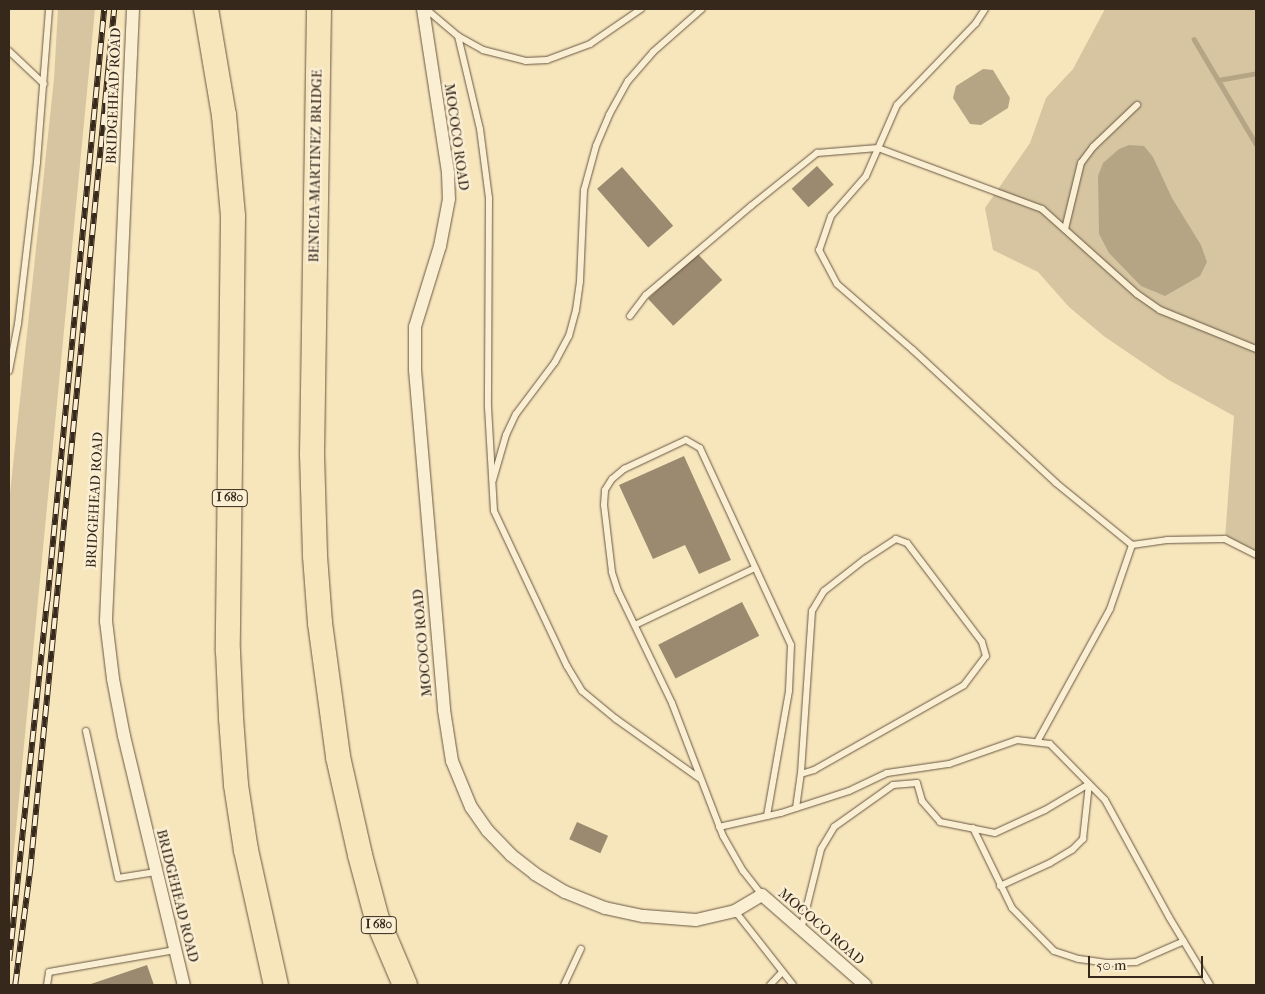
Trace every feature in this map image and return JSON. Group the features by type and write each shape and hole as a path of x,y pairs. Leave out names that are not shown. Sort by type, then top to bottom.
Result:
{"highway":[{"name":"I 680","path":"206,9 224,115 233,216 228,643 233,751 240,818 252,884 276,985"},
{"name":"BENICIA-MARTINEZ BRIDGE","path":"319,9 312,471 316,572 327,681 344,789 377,919 406,985"}],"street":[{"name":"BRIDGEHEAD ROAD","path":"133,9 106,621 113,679 124,736 184,985"},
{"name":"MOCOCO ROAD","path":"424,9 448,173 449,199 440,246 415,327 414,356 444,710 452,761 472,807 488,831 511,855 535,874 565,892 605,908 644,916 696,920 735,911 762,895 865,985"}],"lane":[{"path":"9,371 18,324 44,84 49,9"},
{"path":"424,9 458,36 483,50 526,62 547,60 590,44 640,9"},
{"path":"491,486 506,435 516,414 555,362 570,336 580,281 584,190 596,146 609,115 628,81 653,52 702,9"},
{"path":"985,9 976,23 897,105 866,176 831,216 819,250 837,284 913,350 1056,483 1132,545 1167,540 1225,539 1256,555"},
{"path":"458,36 480,129 489,198 488,407 491,486 494,511 503,534 567,666 582,691 610,714 700,778"},
{"path":"9,52 44,84"},
{"path":"1065,229 1081,163 1093,147 1138,105"},
{"path":"630,316 646,295 817,153 878,148 1042,209 1137,294 1160,310 1256,349"},
{"path":"762,895 743,871 720,827 672,703 618,591 612,572 604,505 605,490 612,478 624,469 686,440 700,448 791,645 789,691 767,816"},
{"path":"796,808 812,611 824,591 865,559 896,539 907,543 982,642 986,656 964,685 814,770 800,774"},
{"path":"1038,742 1110,609 1132,545"},
{"path":"635,625 755,568"},
{"path":"86,731 118,878 156,872"},
{"path":"720,827 796,808 849,790 887,773 949,764 1018,740 1050,744 1105,800 1210,985"},
{"path":"801,930 821,849 834,827 894,785 917,783 922,801 940,822 995,833 1044,810 1090,784"},
{"path":"1000,886 1072,850 1083,840 1090,784"},
{"path":"973,828 1012,908 1054,951 1079,959 1107,963 1136,962 1184,942"},
{"path":"735,911 793,985"},
{"path":"564,985 581,949"},
{"path":"47,985 49,972 175,950"},
{"path":"770,985 782,972"}],"shaded area":[{"path":"58,9 95,9 9,901 9,503 54,79"},
{"path":"1105,9 1256,9 1256,555 1225,539 1234,416 1167,379 1105,337 1069,307 1038,272 993,250 985,208 1030,143 1046,98 1073,69"},
{"path":"983,69 993,70 1010,98 1008,108 981,125 970,124 953,98 956,86"},
{"path":"1129,145 1144,146 1153,157 1172,198 1201,245 1207,262 1200,276 1165,296 1141,286 1109,253 1099,234 1098,176 1103,163 1119,149"}],"building":[{"path":"817,166 834,185 808,207 792,189"},
{"path":"622,167 673,226 648,248 597,189"},
{"path":"697,253 722,280 673,326 648,299"},
{"path":"684,456 731,560 699,574 685,545 653,559 619,485"},
{"path":"742,602 759,636 675,679 658,645"},
{"path":"577,822 608,836 600,853 569,839"},
{"path":"147,965 154,985 88,985"}],"waterway":[{"path":"1194,39 1256,144"},
{"path":"1218,80 1256,73"}],"railway":[{"path":"9,961 47,602 104,9"},
{"path":"15,985 30,870 114,9"}]}
